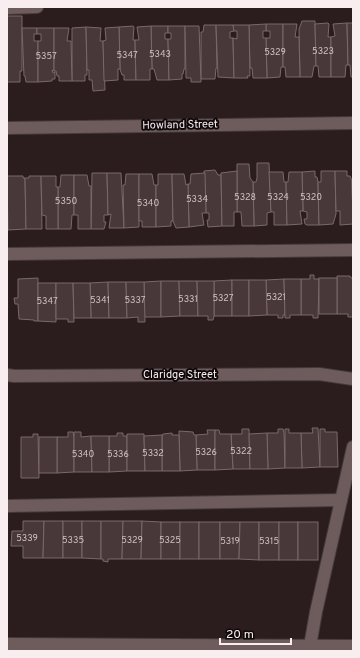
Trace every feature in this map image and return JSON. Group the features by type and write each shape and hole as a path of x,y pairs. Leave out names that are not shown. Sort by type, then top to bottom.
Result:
{"street":[{"path":"7,8 37,7"},
{"name":"Howland Street","path":"7,128 353,123"},
{"path":"7,254 353,250"},
{"name":"Claridge Street","path":"7,375 319,374 353,379"},
{"path":"310,646 353,446"},
{"path":"7,506 341,500"},
{"path":"7,644 353,646"}],"building":[{"path":"7,16 22,16 22,71 20,71 20,82 7,82"},
{"path":"302,21 315,21 316,66 314,66 312,77 300,77 299,29"},
{"path":"328,23 328,37 331,37 331,77 319,77 318,66 316,66 315,24"},
{"path":"347,23 348,65 346,65 345,77 331,77 331,37 335,36 333,24"},
{"path":"347,23 353,23 353,77 351,77 350,65 348,65"},
{"path":"266,24 283,24 283,67 281,67 280,77 267,78 266,38 270,38 270,31 266,31"},
{"path":"266,24 266,31 263,31 263,38 266,38 267,78 253,78 252,68 250,68 249,25"},
{"path":"283,24 297,24 295,37 299,37 300,77 286,77 285,67 283,67"},
{"path":"204,25 216,25 217,68 215,79 201,79 201,32 203,32"},
{"path":"216,25 233,25 234,31 230,32 230,38 233,38 234,78 218,77"},
{"path":"233,25 249,25 250,76 247,76 248,78 234,78 233,38 237,39 237,31 234,31"},
{"path":"133,26 133,40 135,40 136,80 124,80 124,75 122,75 120,69 119,27"},
{"path":"151,26 168,26 168,33 165,33 165,39 168,39 169,80 157,80 154,69 152,69"},
{"path":"151,26 152,69 150,69 150,80 136,80 135,40 139,40 137,27"},
{"path":"168,26 185,26 185,69 182,74 182,79 169,80 168,39 171,39 171,33 168,33"},
{"path":"185,26 199,26 201,82 191,82 191,78 186,78"},
{"path":"86,27 87,75 85,75 85,81 72,81 72,28"},
{"path":"86,27 101,28 100,41 103,41 105,90 93,91 92,80 89,80 89,70 87,70"},
{"path":"119,27 120,69 118,69 118,80 104,81 103,41 106,40 105,28"},
{"path":"22,28 37,28 37,34 34,34 34,41 38,41 38,82 26,82 24,76"},
{"path":"37,28 54,28 54,71 52,70 53,73 55,72 55,79 52,79 52,81 38,82 38,41 41,41 41,34 37,34"},
{"path":"54,28 69,28 67,41 71,41 72,81 59,81 59,76 57,76 56,71 54,71"},
{"path":"257,163 269,163 271,212 267,213 267,225 254,226 253,182 256,182 257,178"},
{"path":"237,164 249,164 250,178 253,182 254,226 242,226 241,212 237,212"},
{"path":"215,170 218,175 221,175 222,226 208,227 207,220 209,220 209,213 206,213 204,171"},
{"path":"237,171 237,212 234,212 234,226 222,226 221,173"},
{"path":"315,171 315,177 317,177 318,182 319,225 307,225 305,224 304,219 307,219 307,212 303,211 302,172"},
{"path":"321,171 335,171 336,214 333,224 319,225 318,182 321,182"},
{"path":"335,171 347,171 347,176 350,176 352,181 353,224 340,225 340,211 336,211"},
{"path":"269,172 283,172 284,182 286,182 287,225 274,225 274,212 271,212"},
{"path":"289,172 302,172 303,211 300,211 302,224 287,225 286,182 288,182"},
{"path":"92,173 107,173 108,215 104,215 104,222 106,222 104,229 91,229"},
{"path":"107,173 121,173 124,228 109,228 111,214 108,215"},
{"path":"205,173 206,213 202,213 204,225 189,227 188,184 190,184 191,174"},
{"path":"126,174 139,174 139,227 124,228 123,185 125,185"},
{"path":"139,174 152,174 154,185 156,185 156,227 142,227 142,221 139,221"},
{"path":"158,174 172,174 173,221 171,221 171,226 156,227 156,185 158,185"},
{"path":"172,174 184,174 186,185 188,184 189,227 176,228 173,221"},
{"path":"61,175 74,175 74,215 72,215 71,229 58,229 58,187 60,187"},
{"path":"74,175 87,175 89,186 91,186 91,229 78,229 78,215 74,215"},
{"path":"7,176 23,176 23,178 25,178 26,229 8,230"},
{"path":"29,176 41,176 42,229 26,229 25,178 29,178"},
{"path":"41,176 56,176 56,187 58,187 58,229 46,229 46,216 42,215"},
{"path":"352,181 353,181 353,224"},
{"path":"310,275 314,275 314,279 319,279 318,318 313,318 313,315 301,315 301,279 310,279"},
{"path":"337,276 350,276 353,278 353,317 348,317 348,314 337,314"},
{"path":"38,278 38,321 19,319 18,304 15,304 14,298 18,298 18,279"},
{"path":"319,278 337,278 337,314 319,314"},
{"path":"284,279 285,315 283,315 283,318 278,318 278,315 267,315 266,280"},
{"path":"284,279 301,279 301,315 290,315 290,318 285,318"},
{"path":"232,280 232,316 214,316 214,281"},
{"path":"232,280 249,280 249,316 232,316"},
{"path":"249,280 266,280 267,315 249,316"},
{"path":"161,281 161,317 144,317 144,282"},
{"path":"161,281 179,281 180,316 161,317"},
{"path":"179,281 197,281 198,316 180,316"},
{"path":"197,281 214,281 213,320 208,320 208,316 198,316"},
{"path":"108,282 109,318 91,318 90,283"},
{"path":"108,282 126,282 127,318 109,318"},
{"path":"126,282 144,282 145,322 138,322 138,317 127,318"},
{"path":"38,283 56,283 56,322 38,321"},
{"path":"56,283 73,283 74,322 68,322 68,319 56,319"},
{"path":"73,283 90,283 91,318 74,318"},
{"path":"312,428 318,428 320,467 302,468 301,433 313,433"},
{"path":"242,429 249,429 250,469 233,469 231,434 242,434"},
{"path":"278,429 283,429 284,433 285,468 268,469 267,433 278,433"},
{"path":"285,429 289,429 289,433 301,433 302,468 285,468"},
{"path":"320,429 325,429 325,432 337,432 338,467 320,467"},
{"path":"207,430 215,430 215,470 197,470 196,435 208,434"},
{"path":"215,430 219,430 220,434 231,434 233,469 215,470"},
{"path":"179,431 193,432 194,435 196,435 197,470 180,471"},
{"path":"68,432 73,432 74,437 74,472 57,473 57,437 68,437"},
{"path":"74,432 81,432 81,437 91,436 92,472 74,472"},
{"path":"117,433 123,433 123,436 127,436 127,471 109,472 109,436 117,436"},
{"path":"172,433 172,435 179,435 180,471 162,471 162,435"},
{"path":"267,433 268,469 250,469 249,434"},
{"path":"33,434 38,434 39,478 21,478 21,437 33,437"},
{"path":"127,434 144,434 145,471 127,471"},
{"path":"162,435 162,471 145,471 144,436"},
{"path":"91,436 109,436 109,472 92,472"},
{"path":"39,437 57,437 57,473 39,473"},
{"path":"23,521 44,521 43,558 23,558 23,546 11,546 12,531 23,531"},
{"path":"44,521 63,521 63,558 43,558"},
{"path":"63,521 82,521 82,558 63,558"},
{"path":"82,521 101,521 101,559 82,558"},
{"path":"101,521 123,521 122,559 108,559 108,562 101,559"},
{"path":"123,521 142,521 141,559 122,559"},
{"path":"142,521 161,522 161,559 141,559"},
{"path":"161,522 180,522 180,559 161,559"},
{"path":"180,522 199,522 199,559 180,559"},
{"path":"199,522 220,522 220,559 199,559"},
{"path":"220,522 240,522 239,559 220,559"},
{"path":"240,522 259,522 259,560 239,559"},
{"path":"259,522 279,522 279,560 259,560"},
{"path":"279,522 298,522 298,560 279,560"},
{"path":"298,522 318,522 318,560 298,560"}]}
